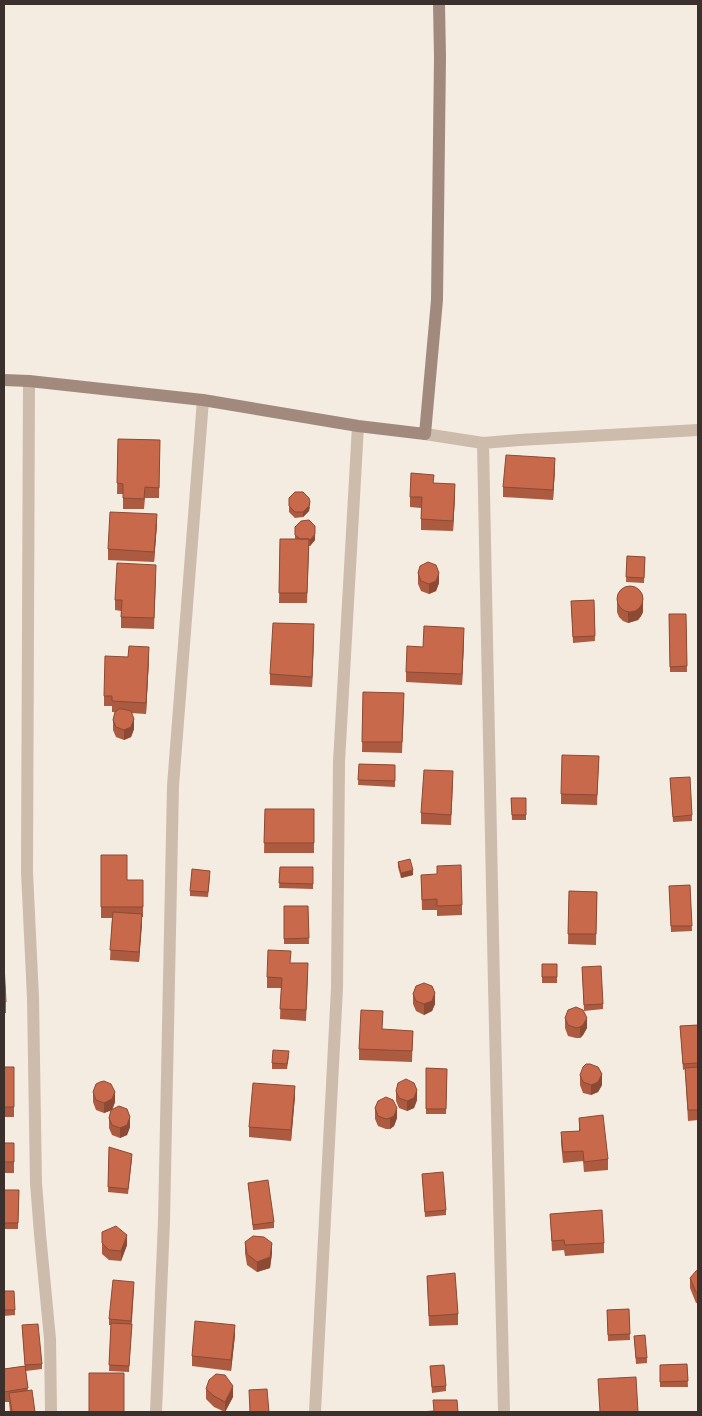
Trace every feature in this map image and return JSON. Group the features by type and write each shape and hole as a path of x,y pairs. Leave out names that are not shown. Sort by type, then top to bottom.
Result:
{"street":[{"path":"426,434 437,300 439,4"},
{"path":"4,380 29,381 203,400 358,426 483,443 698,430"},
{"path":"29,381 27,872 33,998 36,1182 50,1339 52,1412"},
{"path":"156,1412 164,1221 173,786 203,400"},
{"path":"315,1412 337,988 339,762 358,426"},
{"path":"483,443 493,975 504,1412"}],"building":[{"path":"118,439 160,440 159,488 145,487 144,499 123,498 123,484 117,483"},
{"path":"506,455 555,458 553,490 503,487"},
{"path":"411,473 434,475 433,483 455,484 453,521 421,519 422,497 410,497"},
{"path":"295,492 303,492 309,498 309,506 303,512 295,512 289,506 289,498"},
{"path":"110,512 157,514 154,552 108,549"},
{"path":"309,520 315,526 315,534 310,540 300,539 295,535 295,527 301,521"},
{"path":"280,539 309,539 307,593 279,593"},
{"path":"627,556 645,557 644,578 626,577"},
{"path":"428,562 436,565 439,573 436,581 429,584 421,581 418,573 420,566"},
{"path":"117,563 156,565 154,618 121,617 122,600 115,600"},
{"path":"630,586 639,590 643,599 639,608 630,612 621,608 617,599 621,590"},
{"path":"594,600 595,636 573,637 571,601"},
{"path":"669,614 686,614 687,666 670,667"},
{"path":"273,623 314,624 312,677 270,674"},
{"path":"424,626 464,628 462,674 406,672 407,646 423,647"},
{"path":"129,646 149,647 146,703 112,701 112,696 104,696 105,656 128,657"},
{"path":"363,692 404,693 402,742 362,742"},
{"path":"119,709 131,711 134,719 131,727 124,730 116,727 113,720 115,712"},
{"path":"562,755 599,756 597,795 561,794"},
{"path":"359,764 395,765 395,781 358,780"},
{"path":"424,770 453,771 451,815 421,813"},
{"path":"690,777 692,815 673,817 670,778"},
{"path":"511,798 526,798 526,815 512,815"},
{"path":"265,809 314,809 314,843 264,843"},
{"path":"101,855 127,855 127,880 143,880 143,907 101,907"},
{"path":"410,859 413,870 401,873 398,862"},
{"path":"461,865 462,905 437,906 437,899 422,900 421,875 437,874 437,866"},
{"path":"280,867 313,867 313,884 279,883"},
{"path":"192,869 210,871 208,892 190,891"},
{"path":"690,885 692,926 671,926 669,886"},
{"path":"569,891 597,892 596,934 568,934"},
{"path":"284,906 308,906 309,938 284,939"},
{"path":"113,912 142,914 139,952 110,950"},
{"path":"268,950 291,951 290,963 308,963 306,1010 280,1009 282,978 267,977"},
{"path":"4,964 6,1002 4,1002"},
{"path":"542,964 557,964 557,977 542,977"},
{"path":"601,966 603,1004 584,1005 582,967"},
{"path":"424,983 432,986 435,993 432,1001 424,1004 416,1001 413,994 416,986"},
{"path":"576,1007 583,1010 587,1018 583,1025 576,1028 568,1025 565,1018 568,1010"},
{"path":"361,1010 383,1011 382,1029 413,1031 412,1051 359,1049"},
{"path":"698,1025 698,1063 683,1064 680,1026"},
{"path":"273,1050 289,1051 287,1064 272,1063"},
{"path":"586,1064 598,1067 602,1074 598,1082 591,1085 583,1082 580,1075"},
{"path":"4,1067 14,1067 14,1107 4,1107"},
{"path":"698,1067 698,1110 688,1110 685,1068"},
{"path":"426,1068 447,1069 446,1109 426,1109"},
{"path":"406,1079 414,1083 417,1090 414,1098 407,1101 399,1098 396,1091 398,1083"},
{"path":"104,1081 111,1084 115,1092 112,1099 104,1103 96,1100 93,1092 96,1084"},
{"path":"253,1083 295,1086 291,1130 249,1127"},
{"path":"386,1097 393,1100 397,1108 394,1116 386,1119 378,1116 375,1108 378,1101"},
{"path":"119,1106 127,1109 130,1117 127,1125 120,1128 112,1125 109,1118 111,1110"},
{"path":"603,1115 608,1159 584,1162 583,1151 563,1152 561,1132 580,1131 579,1118"},
{"path":"4,1143 14,1143 14,1162 4,1162"},
{"path":"109,1147 132,1154 128,1189 108,1187"},
{"path":"443,1172 446,1210 425,1212 422,1174"},
{"path":"268,1180 274,1222 253,1225 248,1183"},
{"path":"4,1190 19,1190 18,1223 4,1223"},
{"path":"602,1210 604,1243 565,1245 564,1240 552,1241 550,1214"},
{"path":"116,1226 127,1235 121,1251 109,1250 102,1243 102,1232"},
{"path":"253,1236 264,1237 272,1243 270,1257 257,1262 247,1254 245,1242"},
{"path":"698,1270 698,1293 690,1278"},
{"path":"455,1273 458,1314 429,1316 427,1276"},
{"path":"113,1280 134,1282 131,1321 109,1319"},
{"path":"4,1291 14,1291 15,1310 4,1310"},
{"path":"629,1309 630,1334 608,1335 607,1310"},
{"path":"195,1321 235,1325 231,1360 192,1356"},
{"path":"111,1323 132,1324 129,1366 109,1365"},
{"path":"38,1324 42,1364 25,1365 22,1325"},
{"path":"645,1335 647,1358 636,1358 634,1336"},
{"path":"687,1364 688,1381 660,1382 660,1365"},
{"path":"444,1365 446,1386 432,1387 430,1366"},
{"path":"25,1366 28,1388 4,1392 4,1369"},
{"path":"89,1373 124,1373 124,1412 89,1412"},
{"path":"216,1374 225,1375 233,1386 225,1402 206,1389 209,1380"},
{"path":"636,1377 638,1412 600,1412 598,1379"},
{"path":"267,1389 269,1412 250,1412 249,1390"},
{"path":"32,1390 35,1412 12,1412 9,1393"},
{"path":"433,1400 457,1400 458,1412 419,1412 434,1411"}]}
